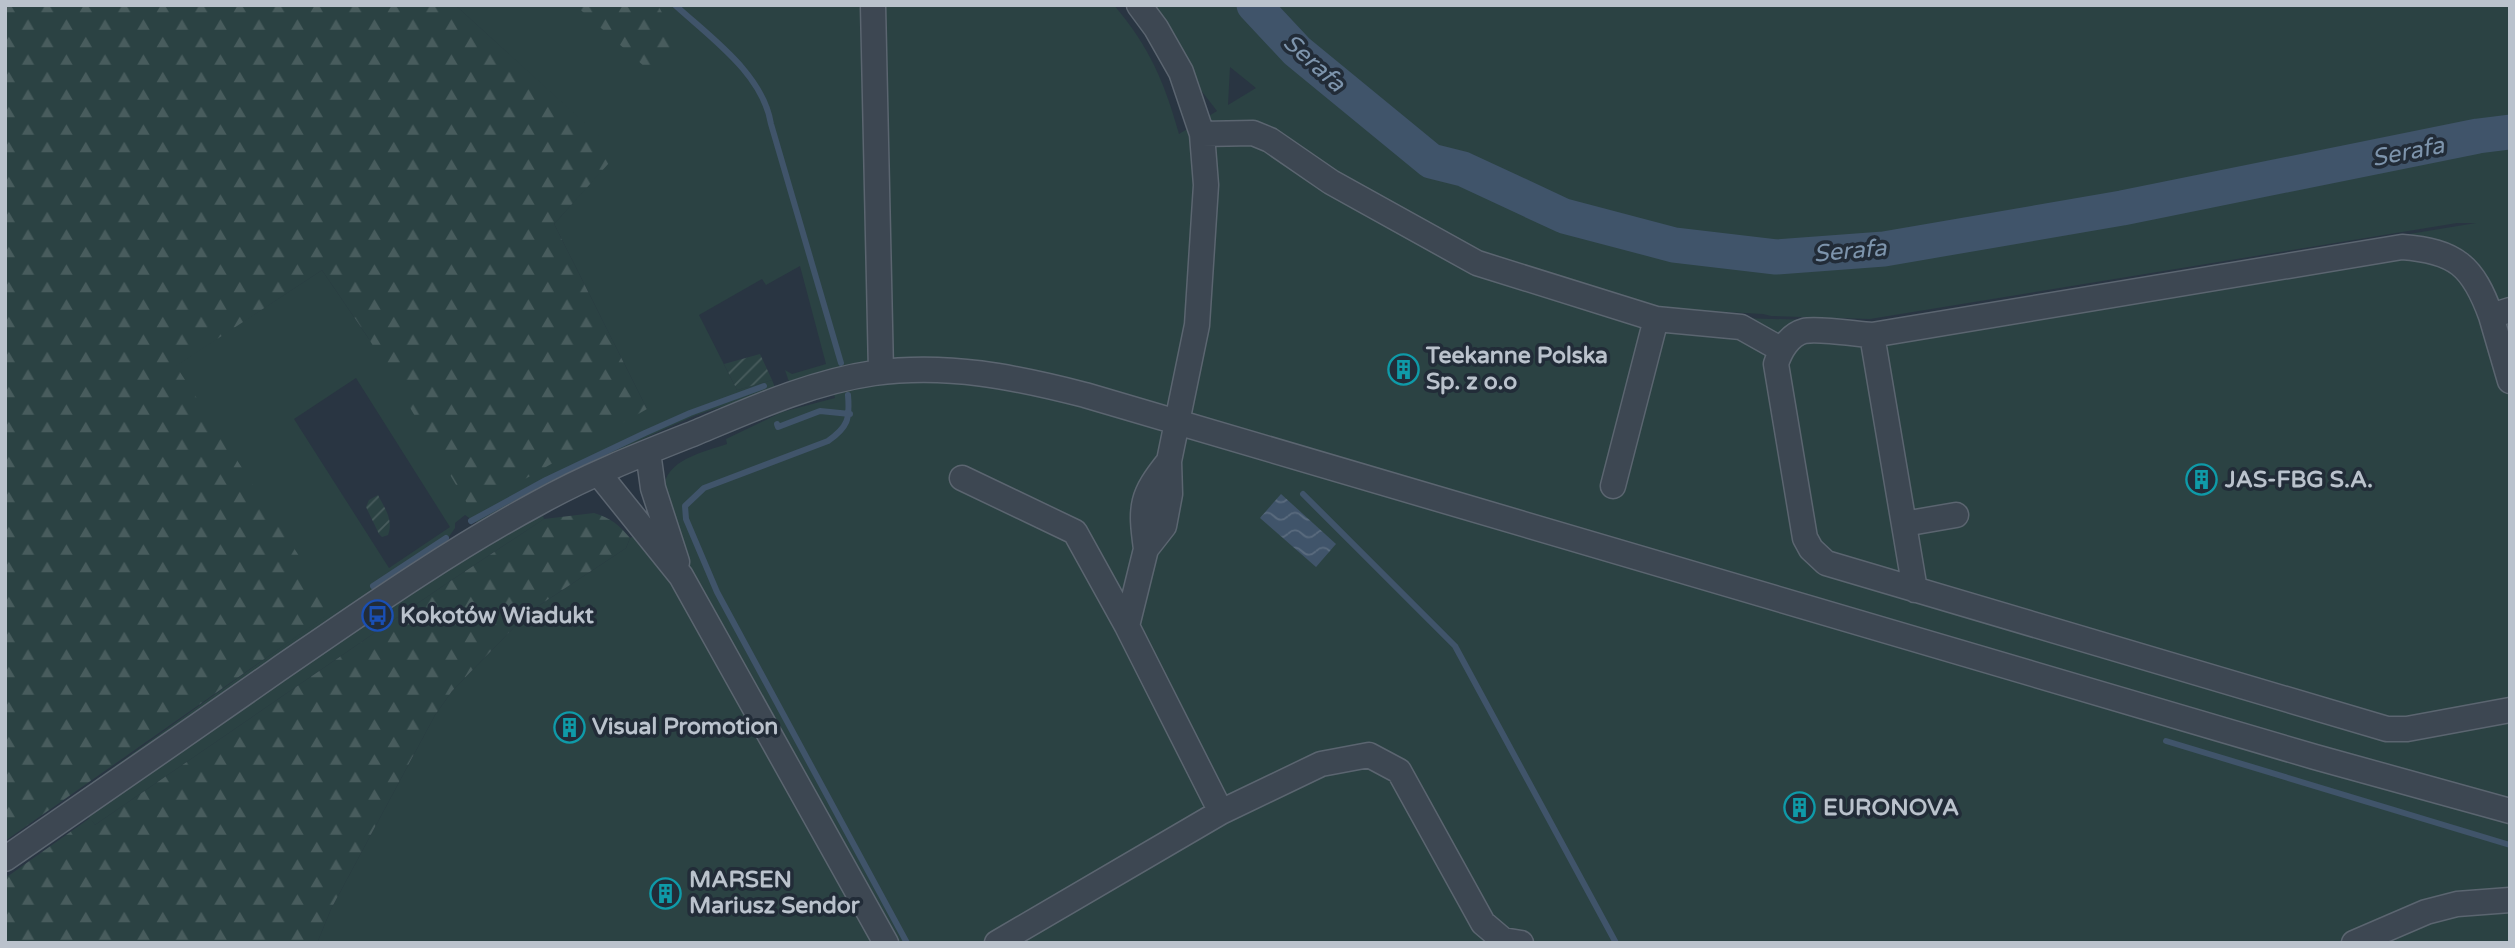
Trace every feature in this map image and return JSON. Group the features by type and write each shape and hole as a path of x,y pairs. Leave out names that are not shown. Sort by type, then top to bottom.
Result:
{"street":[{"path":"873,5 881,372"},
{"path":"1127,626 1146,549 1142,517 1148,487 1168,461 1197,325 1206,185 1202,134 1181,72 1156,28 1139,5"},
{"path":"1202,134 1253,133 1270,141 1331,182 1477,263 1656,319 1741,327 1782,350"},
{"path":"2510,381 2500,313 2477,281 2465,268 2426,249 2402,247 1872,335 1805,331 1794,337 1782,350 1776,365 1805,538 1811,549 1826,563 2387,729 2407,729 2510,710"},
{"path":"1613,486 1656,319"},
{"path":"1872,335 1914,590"},
{"path":"5,859 437,562 542,500 648,452 787,396 829,383 881,372 946,369 997,374 1085,394 2303,754 2510,811"},
{"path":"648,452 653,488 681,576"},
{"path":"600,474 681,576 886,943"},
{"path":"962,478 1075,533 1127,626 1221,812"},
{"path":"1903,524 1956,514"},
{"path":"997,943 1221,812 1321,764 1369,755 1399,771 1483,923 1503,940 1521,943"},
{"path":"2354,943 2440,908 2510,900"}],"green space":[{"path":"5,5 455,5 618,153 554,224 647,409 471,510 369,339 322,270 176,366 334,610 5,841"},
{"path":"455,5 1114,5 1137,36 1154,66 1179,134 1217,111 1200,89 1176,36 1155,5 2510,5 2510,943 317,943 331,909 435,715 452,691 529,612 626,548 630,538 669,515 664,492 665,481 677,465 696,454 727,444 726,439 782,412 835,398 827,370 789,382 785,370 792,374 826,364 800,266 766,285 762,279 699,315 737,390 772,380 775,387 694,416 640,440 482,522 475,522 465,515 455,523 455,528 442,547 76,800 73,796 333,610 175,366 322,270 369,339 647,409 554,224 617,153","holes":["1230,67 1256,88 1228,105","2457,223 2476,223 1876,322 1707,317 1689,310 1870,319","356,378 450,527 389,568 294,419"]},
{"path":"575,5 658,5 683,53 654,75"},
{"path":"760,354 772,380 737,390 724,364"},
{"path":"378,495 390,524 388,535 382,537 366,507 369,500"},
{"path":"594,513 610,520 626,533 630,538 626,548 529,612 452,691 435,715 331,909 317,943 5,943 5,878 90,818 95,825 544,519"},
{"path":"543,516 544,519 95,825 86,814 392,604 508,532"}],"water":[{"path":"1281,494 1336,544 1316,567 1260,518"}],"waterway":[{"path":"675,5 734,58 758,89 766,106 841,363"},
{"name":"Serafa","path":"1254,5 1297,51 1431,161 1463,169 1564,216 1674,245 1776,257 1884,249 2122,208 2478,136 2510,132"},
{"path":"471,521 546,480 645,433 764,386"},
{"path":"848,395 849,410 846,422 835,436 704,488 685,506 686,519 717,592 907,943"},
{"path":"777,424 778,427 820,411 850,414"},
{"path":"1303,494 1455,646 1616,943"},
{"path":"373,586 446,538"},
{"path":"2166,741 2510,845"}],"place":[{"name":"Teekanne Polska Sp. z o.o","path":"1403,369"},
{"name":"JAS-FBG S.A.","path":"2202,480"},
{"name":"Kokotów Wiadukt","path":"377,616"},
{"name":"Visual Promotion","path":"569,727"},
{"name":"EURONOVA","path":"1800,808"},
{"name":"MARSEN Mariusz Sendor","path":"666,893"}]}
